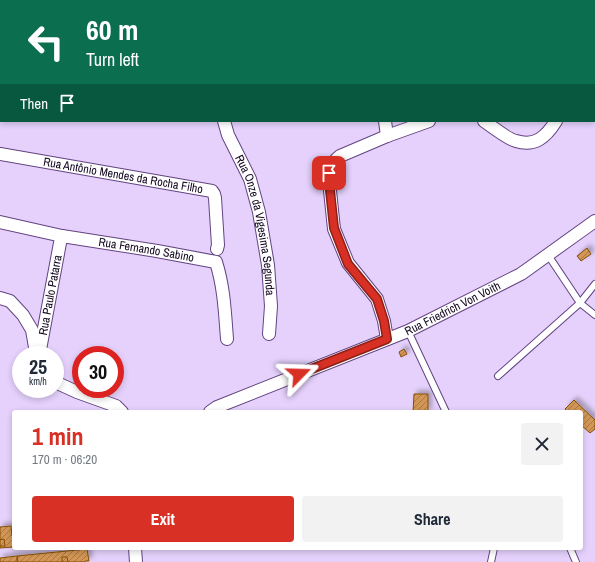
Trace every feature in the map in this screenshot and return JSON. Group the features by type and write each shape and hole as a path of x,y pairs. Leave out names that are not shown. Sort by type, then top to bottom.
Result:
{"street":[{"name":"Rua Onze da Vigesima Segunda","path":"224,122 228,135 250,179 259,212 268,265 270,306 269,334"},
{"path":"384,122 388,136"},
{"path":"387,339 384,321 377,299 348,264 334,228 329,181 331,166 340,156 426,122"},
{"path":"486,122 515,141 532,143 544,137 555,122"},
{"name":"Rua Antônio Mendes da Rocha Filho","path":"0,154 212,191 215,198 218,249"},
{"name":"Rua Friedrich Von Voith","path":"213,410 217,407 408,331 521,274 595,221"},
{"name":"Rua Fernando Sabino","path":"0,222 62,236 216,262 220,273 227,339"},
{"name":"Rua Paulo Patarra","path":"40,346 62,236"},
{"path":"0,298 10,301 23,315 32,330 36,346"},
{"path":"64,386 116,406 120,410"},
{"path":"135,550 136,562"}],"lane":[{"path":"548,255 580,303 595,315"},
{"path":"498,376 580,303 595,284"},
{"path":"408,331 445,410"},
{"path":"491,562 493,550"},
{"path":"571,550 576,562"}],"building":[{"path":"587,248 591,254 581,261 577,256"},
{"path":"404,349 407,354 401,357 399,352"},
{"path":"414,394 428,394 428,410 413,410"},
{"path":"574,400 595,420 595,429 590,433 583,427 583,410 565,409"},
{"path":"11,526 12,547 0,548 0,527"},
{"path":"4,539 5,546 0,546 0,540"},
{"path":"87,550 89,561 18,562 17,556"},
{"path":"17,556 17,562 0,562 0,558"},
{"path":"62,557 67,557 68,562 62,562"}],"route":[{"path":"299,374 387,339 384,321 377,299 348,264 334,228 329,173"}]}
